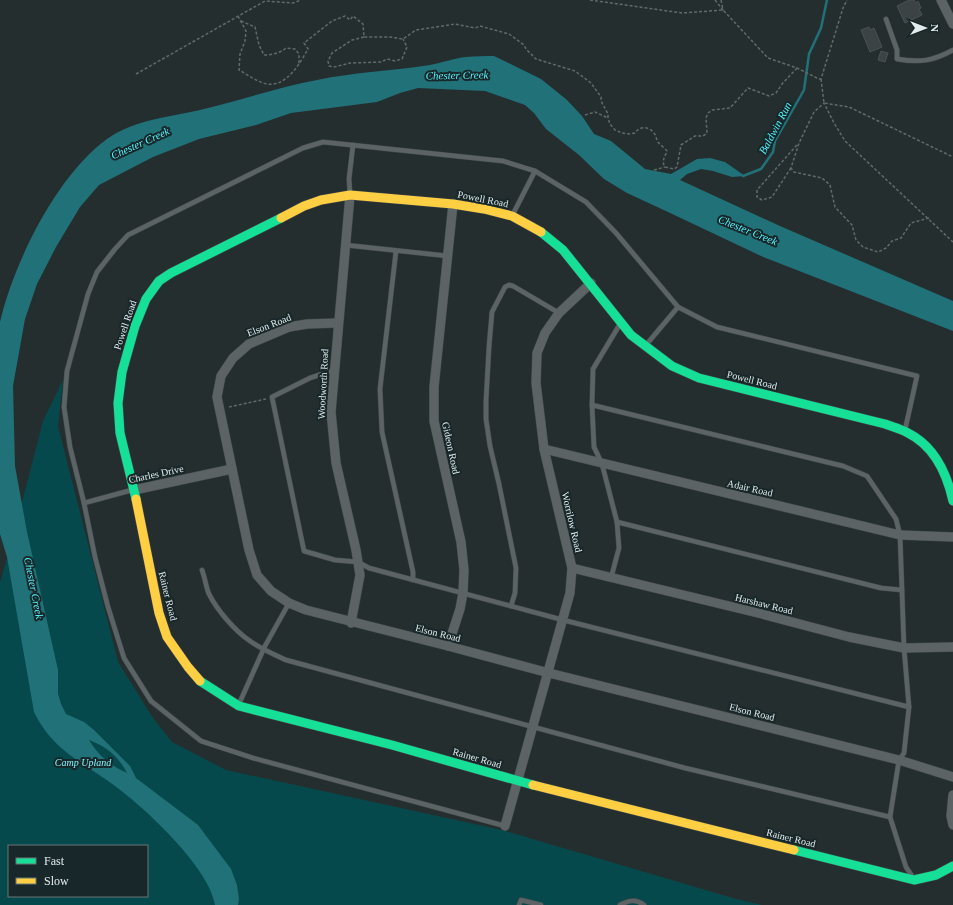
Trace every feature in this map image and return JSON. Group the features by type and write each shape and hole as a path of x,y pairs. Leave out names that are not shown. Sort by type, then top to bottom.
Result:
{"street":[{"path":"941,0 953,24"},
{"name":"Powell Road","path":"134,490 120,433 118,403 122,372 135,326 146,299 159,281 171,273 304,206 321,200 350,195 453,204 484,209 512,216 541,232 562,250 591,283 620,323 631,335 672,366 699,378 885,424 904,431 910,434 930,451 942,467 950,487 953,501"},
{"name":"Woodworth Road","path":"350,195 331,412 336,463 360,575 351,622"},
{"name":"Gideon Road","path":"448,646 460,609 463,593 464,570 460,542 434,421 434,387 453,204"},
{"name":"Worrilow Road","path":"505,826 563,620 570,593 572,568 544,450 536,383 537,353 545,333 559,313 591,283"},
{"name":"Elson Road","path":"338,323 307,324 289,327 249,344 233,358 221,376 217,397 249,550 257,575 271,591 289,603 306,610 548,673 899,760 953,777"},
{"name":"Adair Road","path":"544,450 900,534 953,537"},
{"name":"Charles Drive","path":"134,490 232,469"},
{"name":"Rainer Road","path":"134,490 159,613 168,636 188,667 199,680 224,698 239,706 392,745 517,781 914,880 936,875 953,866"},
{"name":"Harshaw Road","path":"572,568 762,614 849,637 904,648 953,647"},
{"path":"953,795 951,816 953,825"}],"lane":[{"path":"886,19 897,50 897,59 911,62 921,62 953,50"},
{"path":"505,826 253,758 201,741 151,701 124,658 108,607 70,447 64,407 67,371 88,294 97,272 128,235 303,148 323,142 503,161 535,171 586,202 616,233 678,307 717,327 917,376 904,431"},
{"name":"Woodworth Road","path":"350,195 349,179 354,145"},
{"path":"512,216 535,171"},
{"path":"345,245 448,256"},
{"path":"396,251 380,389 382,424 414,580"},
{"path":"511,606 515,594 516,568 490,446 486,419 488,355 492,312 502,291 509,285 559,313"},
{"path":"645,345 678,307"},
{"path":"611,578 619,548 617,522 602,464 594,447 592,405 593,369 620,323"},
{"path":"334,370 310,378 272,397 304,551 335,560 358,562 368,568 563,620 909,707"},
{"path":"592,405 843,466 867,476 896,519 900,534 904,648 909,707 904,753 899,760 890,817 906,867 914,880"},
{"name":"Charles Drive","path":"84,503 134,490"},
{"path":"617,522 882,588 902,590"},
{"path":"202,570 209,594 232,625 249,641 263,650 286,660 693,770 890,817"},
{"path":"239,706 263,650 289,603"},
{"path":"519,905 520,900 542,905"},
{"path":"620,905 626,901 635,900 644,905"}],"path":[{"path":"136,74 265,1 293,3 301,0"},
{"path":"590,0 682,13 724,10"},
{"path":"716,0 768,58 797,68 821,79"},
{"path":"721,0 724,10"},
{"path":"847,0 843,8 821,79 824,103 845,141 953,242"},
{"path":"238,16 246,31 245,41 240,54 239,70 258,81 268,84 277,83 286,78 298,66 308,49 304,43 332,21 344,16 350,20 353,16 363,24 364,37"},
{"path":"241,21 255,27 259,45 264,55 281,52 286,48 295,49 299,54 298,66"},
{"path":"403,39 407,48 402,59 395,61 387,59 381,62 350,63 334,67 330,66 328,62 332,53 352,40 364,37 390,37 403,39 416,30 455,24 474,28 480,26 509,34 524,45 536,59 575,71 591,83 601,97 601,101 608,114 610,124 615,130 630,134 635,133 636,130 641,128 650,130 654,133 658,142 667,151 663,160 665,167"},
{"path":"654,170 665,167 674,169 677,167 681,145 695,136 703,136 707,133 706,118 708,112 712,110 730,108 748,88 769,96 776,93 797,68"},
{"path":"798,143 760,186 757,190 757,197 762,200 772,197 791,168 798,143 814,112 824,103"},
{"path":"824,103 850,107 953,157"},
{"path":"585,115 595,112 608,118"},
{"path":"791,168 794,172 822,178 830,185 836,207 852,226 856,240 863,247 878,252 886,248 892,241 901,238 911,223 929,218"},
{"path":"220,409 272,397"}],"green space":[{"name":"Camp Upland","path":"63,380 58,426 118,662 153,718 172,742 226,770 502,830 733,898 762,905 0,905 0,583 43,421"}],"water":[{"name":"Chester Creek","path":"473,56 494,56 541,79 567,100 582,116 594,134 611,141 645,169 671,174 697,159 710,158 725,162 745,176 732,177 701,169 687,174 680,180 780,226 953,301 953,331 761,256 627,193 604,179 579,155 546,129 534,113 525,105 485,91 418,88 377,102 291,113 256,125 199,139 153,157 99,185 80,207 56,247 37,284 25,319 13,386 15,466 27,532 58,670 58,694 61,704 66,714 84,722 94,730 130,766 136,778 198,825 231,869 237,885 239,899 238,905 215,905 211,891 203,876 164,829 124,793 63,749 52,739 34,712 7,557 0,534 0,322 7,298 27,247 55,197 71,174 89,155 107,139 118,132 142,123 331,77 430,65","holes":["89,740 101,745 116,757 127,773 105,760"]}],"building":[{"path":"909,0 914,0 916,3 918,1 921,8 919,9 922,15 905,23 897,6"},
{"path":"869,27 870,30 874,28 882,47 870,52 861,30"},
{"path":"881,51 888,53 885,62 878,60"}],"waterway":[{"name":"Baldwin Run","path":"743,176 761,169 773,152 775,141 804,90 809,54 821,28 827,0"}],"traffic: fast":[{"path":"136,499 120,433 118,403 122,372 135,326 146,299 159,281 171,273 281,218"},
{"path":"541,232 563,250 631,335 672,366 699,378 900,429 917,439 932,453 943,471 953,501"},
{"path":"200,681 239,706 392,745 533,785"},
{"path":"794,850 914,880 936,875 953,866"}],"traffic: slow":[{"path":"281,218 304,206 321,200 350,195 453,204 484,209 512,216 541,232"},
{"path":"136,499 159,613 167,637 188,667 200,681"},
{"path":"533,785 794,850"}]}
